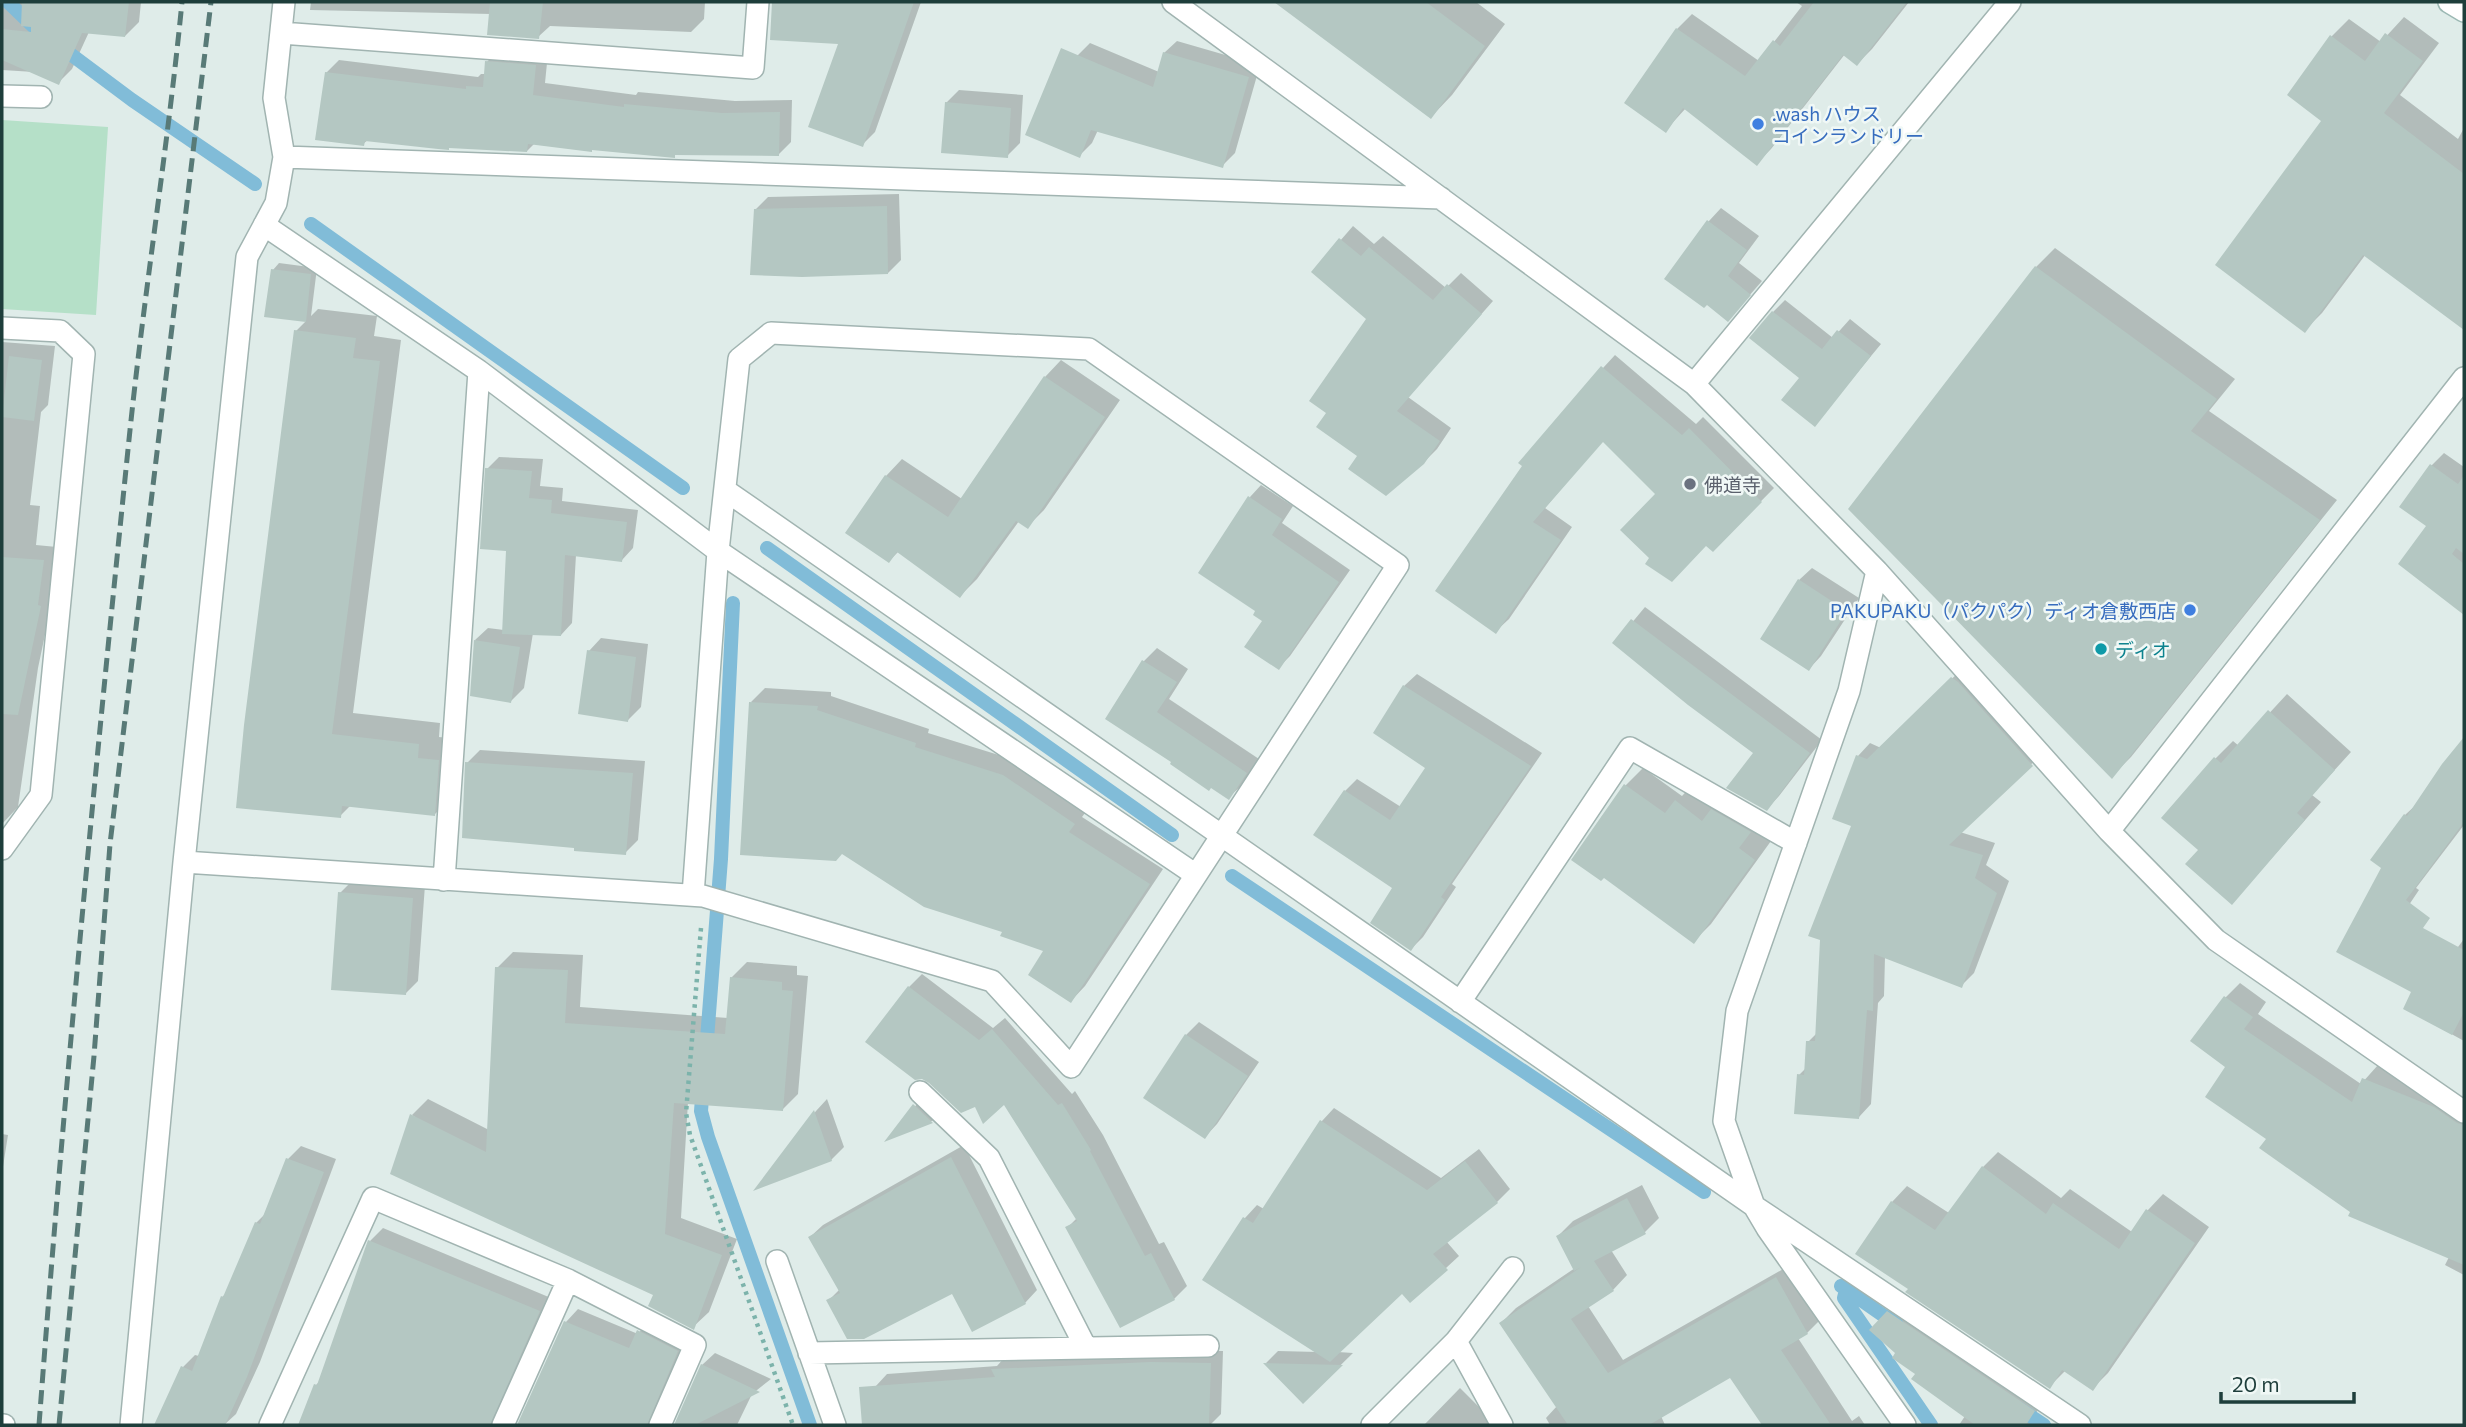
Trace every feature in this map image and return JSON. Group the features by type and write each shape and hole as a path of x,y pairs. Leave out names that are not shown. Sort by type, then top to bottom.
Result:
{"street":[{"path":"131,1425 184,862 247,257 276,203 284,157 274,98 284,2"},
{"path":"281,33 753,68 758,2"},
{"path":"1173,2 1694,384 1877,571 2109,831 2216,940 2464,1112"},
{"path":"1694,384 2010,2"},
{"path":"2449,2 2464,11"},
{"path":"2,96 41,97"},
{"path":"284,157 1441,198"},
{"path":"264,225 479,371 718,551 1196,875"},
{"path":"2,328 60,331 84,354 41,795 2,849"},
{"path":"184,862 709,898 992,981 1071,1067 1398,565 1090,349 771,333 738,359 718,551 709,898"},
{"path":"444,880 479,371"},
{"path":"2109,831 2464,378"},
{"path":"724,490 1754,1206 2080,1425"},
{"path":"1877,571 1849,691 1737,1010 1724,1121 1754,1206 1767,1228 1905,1425"},
{"path":"1460,1002 1630,748 1796,843"},
{"path":"920,1093 989,1158 1086,1348"},
{"path":"270,1425 373,1198 568,1280 695,1345 660,1425"},
{"path":"777,1261 835,1425"},
{"path":"1372,1425 1456,1341 1513,1268"},
{"path":"503,1425 568,1280"},
{"path":"1456,1341 1502,1425"},
{"path":"809,1353 1208,1346"}],"path":[{"path":"709,898 686,1113 690,1135 793,1425"}],"green space":[{"path":"2,120 108,127 96,315 2,309"}],"building":[{"path":"22,2 129,2 125,37 82,33 59,85 2,60 2,29 31,32 31,27 21,26"},
{"path":"490,2 543,2 539,39 487,35"},
{"path":"772,2 914,2 863,147 808,127 838,44 770,40"},
{"path":"1274,2 1426,2 1485,46 1431,119"},
{"path":"1814,2 1907,2 1857,66 1843,55 1757,166 1683,108 1666,133 1624,103 1676,28 1745,76 1773,40 1780,46"},
{"path":"2385,33 2423,61 2384,113 2464,174 2464,330 2363,255 2305,333 2215,265 2321,121 2287,95 2330,35 2365,61"},
{"path":"1061,48 1153,87 1163,52 1249,77 1223,168 1091,130 1080,158 1025,135"},
{"path":"485,61 536,65 533,95 624,107 624,104 722,113 780,112 779,156 675,155 675,158 528,144 527,152 449,150 365,141 364,146 315,140 325,72 466,89 466,86 483,87"},
{"path":"945,102 1011,108 1008,158 941,153"},
{"path":"887,206 888,274 802,277 750,275 754,209"},
{"path":"1707,220 1747,250 1728,276 1751,295 1728,322 1707,305 1704,308 1664,279"},
{"path":"1339,238 1361,256 1369,247 1433,300 1447,284 1482,314 1397,411 1440,441 1424,464 1386,496 1348,469 1357,456 1316,427 1326,413 1309,401 1366,319 1311,272"},
{"name":"ディオ","path":"2035,266 2217,399 2191,431 2320,520 2112,779 1848,509"},
{"path":"271,269 311,274 306,322 264,317"},
{"path":"1772,311 1822,349 1837,330 1871,356 1815,427 1781,400 1799,378 1749,338"},
{"path":"294,330 356,338 353,358 380,361 332,734 419,744 418,758 439,760 435,816 342,806 341,818 236,808"},
{"path":"9,356 42,360 34,421 2,417"},
{"path":"1601,366 1682,435 1689,428 1762,502 1713,552 1706,546 1672,582 1645,564 1649,558 1620,530 1655,494 1603,442 1533,522 1561,540 1496,634 1435,591 1522,466 1518,463"},
{"path":"1044,376 1105,417 1028,529 1016,521 960,598 897,552 889,563 845,533 885,475 948,517"},
{"path":"2430,464 2458,484 2464,475 2464,554 2456,548 2452,554 2464,564 2464,615 2398,564 2426,526 2399,507"},
{"path":"485,468 532,471 529,498 552,500 551,513 627,522 622,562 565,555 561,636 502,634 506,551 480,549"},
{"path":"1248,496 1282,519 1272,535 1339,582 1279,670 1244,647 1262,621 1253,615 1255,611 1198,573"},
{"path":"2,557 44,560 38,605 41,606 18,715 2,714"},
{"path":"1798,579 1847,611 1809,671 1760,639"},
{"path":"1631,619 1810,753 1767,811 1726,788 1753,753 1688,705 1612,643"},
{"path":"474,640 520,647 511,703 470,696"},
{"path":"587,650 636,657 628,722 578,714"},
{"path":"1142,660 1177,682 1157,712 1247,773 1229,800 1211,788 1209,791 1170,764 1171,762 1105,719"},
{"path":"1951,677 2033,766 1949,845 1983,855 1975,878 1997,893 1962,988 1874,954 1873,1011 1867,1010 1859,1119 1794,1114 1797,1074 1804,1075 1806,1041 1815,1041 1820,940 1808,936 1851,826 1832,819 1856,755 1867,759"},
{"path":"1403,685 1531,766 1441,897 1445,900 1411,951 1370,923 1392,888 1313,835 1344,790 1390,820 1425,768 1373,733"},
{"path":"749,702 818,706 817,710 916,743 915,747 1003,775 1075,824 1069,832 1150,884 1071,1003 1028,975 1043,951 1000,936 1002,932 924,907 842,854 836,861 740,855"},
{"path":"2268,710 2335,770 2297,813 2305,820 2232,905 2185,864 2198,850 2161,818 2214,757 2221,763"},
{"path":"2464,737 2464,822 2406,900 2430,918 2423,928 2464,950 2464,1012 2452,1035 2403,1009 2411,992 2336,952 2381,868 2370,860 2404,814 2407,816"},
{"path":"465,762 633,773 626,855 462,838"},
{"path":"1624,784 1665,813 1675,800 1702,821 1711,809 1751,832 1739,848 1755,860 1694,944 1604,878 1601,881 1571,860"},
{"path":"338,892 413,898 406,995 331,990"},
{"path":"495,967 568,970 565,1023 725,1034 730,977 782,982 782,990 793,991 783,1111 674,1103 665,1234 722,1255 694,1330 648,1306 653,1295 390,1174 410,1114 486,1152"},
{"path":"908,986 979,1040 992,1029 1058,1105 1062,1103 1091,1150 1145,1256 1151,1253 1175,1300 1120,1328 1065,1227 1077,1221 1004,1105 983,1124 975,1107 961,1113 929,1083 922,1079 915,1080 865,1042"},
{"path":"2224,996 2253,1017 2244,1029 2352,1102 2362,1078 2434,1107 2464,1125 2464,1265 2348,1216 2350,1212 2259,1148 2266,1139 2205,1097 2225,1067 2190,1041"},
{"path":"1185,1034 1248,1076 1205,1139 1143,1098"},
{"path":"913,1104 933,1123 884,1142"},
{"path":"814,1110 832,1161 753,1191"},
{"path":"1320,1120 1427,1190 1465,1161 1498,1203 1433,1254 1448,1270 1410,1303 1402,1294 1330,1362 1202,1280 1243,1217 1253,1223"},
{"path":"951,1157 1026,1304 972,1332 952,1294 864,1339 847,1339 826,1300 840,1293 808,1237"},
{"path":"286,1158 324,1172 247,1377 225,1425 154,1425 181,1366 192,1371 221,1296 223,1297 255,1222 260,1224"},
{"path":"1982,1166 2046,1214 2053,1203 2119,1249 2146,1209 2195,1243 2093,1391 2062,1370 2050,1389 1905,1292 1908,1289 1855,1254 1891,1201 1935,1230"},
{"path":"1627,1198 1646,1234 1594,1261 1614,1291 1571,1319 1608,1373 1776,1277 1808,1334 1781,1350 1831,1425 1762,1425 1730,1378 1649,1425 1568,1425 1499,1323 1581,1267 1574,1271 1556,1236"},
{"path":"368,1240 540,1311 490,1425 298,1425 314,1384 317,1385"},
{"path":"1887,1311 2035,1411 2026,1425 1975,1425 1911,1379 1915,1374 1892,1358 1895,1353 1869,1330"},
{"path":"564,1321 629,1348 637,1330 678,1351 647,1425 517,1425"},
{"path":"1151,1362 1211,1363 1209,1425 862,1425 859,1387 995,1377 991,1369"},
{"path":"1263,1363 1343,1365 1303,1404"},
{"path":"701,1364 760,1392 695,1425 674,1425"}],"waterway":[{"path":"8,2 35,28"},
{"path":"57,44 132,100 255,184"},
{"path":"311,224 683,488"},
{"path":"767,548 1172,835"},
{"path":"706,1052 721,859 733,603"},
{"path":"1232,876 1704,1192"},
{"path":"703,1086 701,1111 708,1137 810,1425"},
{"path":"1841,1286 1897,1325"},
{"path":"1846,1290 1844,1298 1931,1425"},
{"path":"2018,1408 2044,1425"}],"railway":[{"path":"39,1425 70,1052 117,554 182,2"},
{"path":"59,1425 94,1056 110,844 211,2"}],"place":[{"name":".wash ハウス コインランドリー","path":"1758,124"},
{"name":"佛道寺","path":"1690,484"},
{"name":"PAKUPAKU（パクパク）ディオ倉敷西店","path":"2190,610"},
{"name":"ディオ","path":"2101,649"}]}
